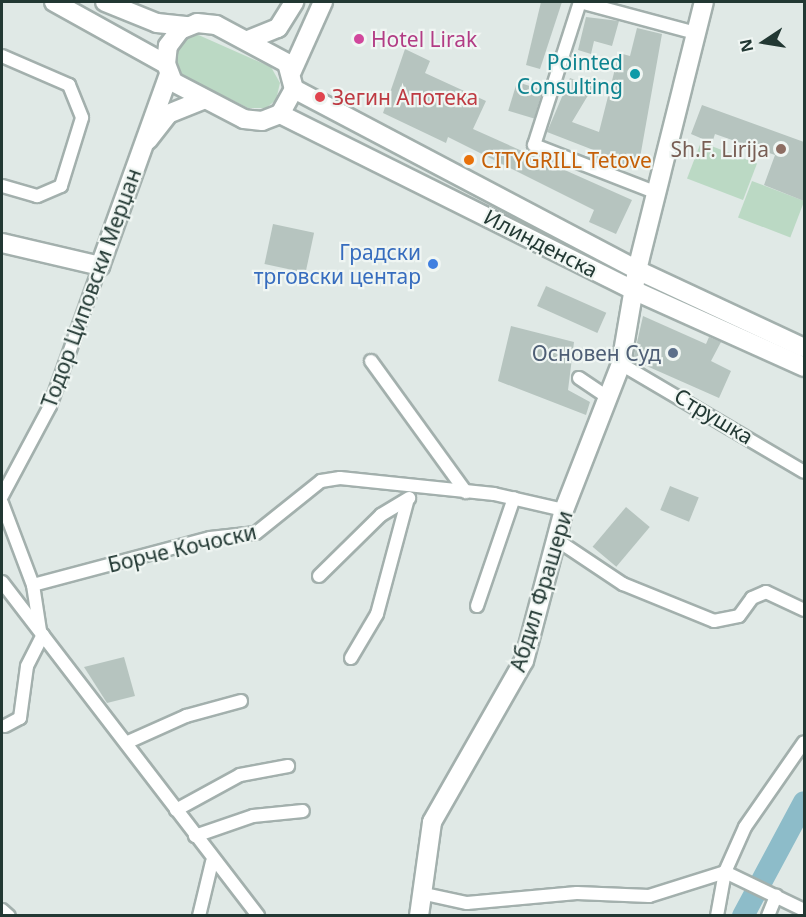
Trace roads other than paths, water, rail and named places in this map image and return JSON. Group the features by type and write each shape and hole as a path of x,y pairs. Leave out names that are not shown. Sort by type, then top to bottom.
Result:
{"main road":[{"path":"54,2 167,69 180,88 202,100 253,121 280,114 294,89 292,71 322,2"},
{"path":"105,2 125,7 157,23 188,26 207,23 279,56 292,71"},
{"path":"248,40 278,28 294,2"},
{"name":"Абдил Фрашери","path":"419,915 425,894 432,822 524,661 560,542 564,510 621,364 637,270 704,2"},
{"path":"167,69 168,46 188,26"},
{"name":"Тодор Циповски Мерџан","path":"100,266 167,69"},
{"name":"Илинденска","path":"294,89 637,270 804,348"},
{"path":"140,151 168,114 202,100"},
{"name":"Илинденска","path":"280,114 633,290 804,366"},
{"path":"2,243 100,266"}],"street":[{"path":"657,193 534,145 580,2 696,33"},
{"path":"2,56 69,85 82,118 61,186 37,196 2,186"},
{"name":"Тодор Циповски Мерџан","path":"2,496 50,406 100,266"},
{"path":"371,361 466,492"},
{"name":"Струшка","path":"621,364 804,472"},
{"path":"579,378 607,397"},
{"name":"Борче Кочоски","path":"33,585 210,538 256,532 321,481 414,486 466,492 514,498 564,510"},
{"path":"351,658 378,614 407,502 414,486"},
{"path":"477,606 514,498"},
{"path":"2,502 33,585 42,633 25,673 20,718 5,726"},
{"path":"319,576 381,515 407,502"},
{"path":"560,542 623,584 714,621 739,616 752,598 766,592 804,610"},
{"path":"2,582 128,742 212,862 258,915"},
{"path":"128,742 186,716 241,701"},
{"path":"717,915 745,826 804,742"},
{"path":"176,810 240,775 288,766"},
{"path":"195,836 253,816 303,811"},
{"path":"199,915 212,862"},
{"path":"425,894 467,903 577,893 649,896 731,875 804,910"},
{"path":"768,915 771,893"},
{"path":"2,910 9,915"}],"waterway":[{"path":"743,916 804,802"}],"place":[{"name":"Hotel Lirak","path":"359,39"},
{"name":"Pointed Consulting","path":"635,74"},
{"name":"Зегин Апотека","path":"320,97"},
{"name":"Sh.F. Lirija","path":"781,149"},
{"name":"CITYGRILL Tetove","path":"469,160"},
{"name":"Градски трговски центар","path":"433,264"},
{"name":"Основен Суд","path":"673,353"}]}
